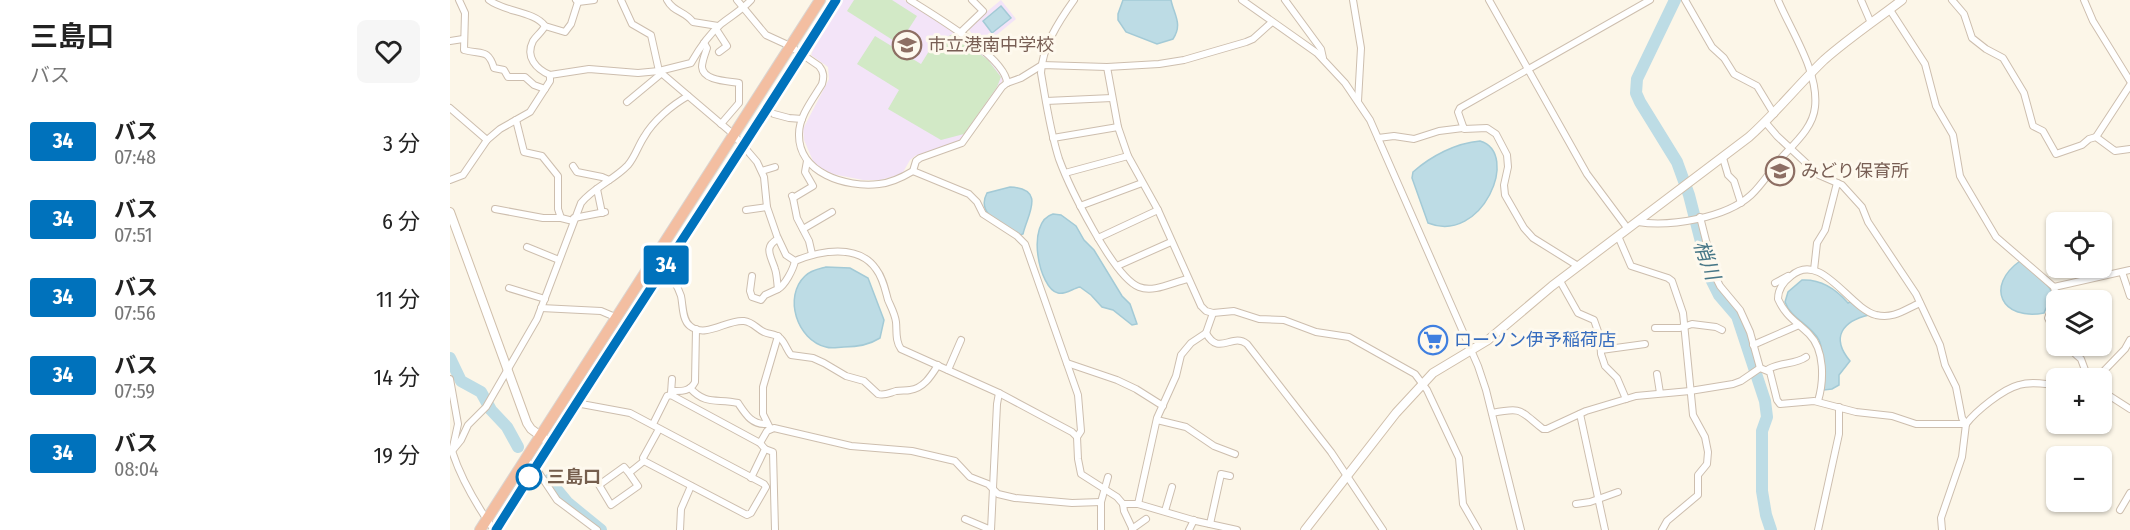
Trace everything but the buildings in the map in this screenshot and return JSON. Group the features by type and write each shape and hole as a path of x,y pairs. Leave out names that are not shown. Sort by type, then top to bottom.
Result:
{"highway":[{"path":"480,530 820,0"},
{"path":"495,530 743,147 835,0"}],"street":[{"path":"459,0 465,13 464,50 487,54 494,68 504,70 508,77 525,77 534,85 545,89"},
{"path":"489,0 542,22 545,26 565,32 571,24 577,1 594,0"},
{"path":"621,0 632,24 651,35 661,72 733,134 752,155 762,171 767,207 778,239 786,255 795,261"},
{"path":"667,0 672,9 685,13 693,22 717,27"},
{"path":"737,0 766,35 790,46 819,66 824,78 802,119 799,138 807,160 815,169 830,177 863,184 880,184 913,171 969,194 977,202 983,214 1017,236 1025,244 1078,395 1081,431 1077,437"},
{"path":"545,26 532,44 531,56 537,68 550,75 589,69 638,73 661,72 691,63 717,27 751,0"},
{"path":"910,0 992,57 1007,76 1007,83"},
{"path":"960,33 983,11 972,0"},
{"path":"1074,0 1053,35 1042,65 1053,138 1065,173 1098,238 1117,266 1136,286 1141,288 1169,285 1188,279"},
{"path":"1242,0 1323,59 1346,83 1370,120 1472,350 1486,390 1521,530"},
{"path":"1285,0 1321,49 1323,59"},
{"path":"1353,0 1361,48 1358,102"},
{"path":"1489,0 1587,174 1628,229"},
{"path":"1463,128 1464,124 1458,112 1460,108 1650,0"},
{"path":"1685,0 1713,47 1724,58 1734,74 1757,86 1774,114"},
{"path":"1638,222 1674,223 1719,212 1741,203 1752,194 1808,127 1814,111 1814,83 1778,0"},
{"path":"1861,0 1871,23"},
{"path":"1305,530 1347,474 1423,382 1446,364 1488,340 1578,266 1723,158 1766,123 1839,46 1902,0"},
{"path":"1952,0 1964,14 1972,38 2003,58 2024,93 2033,126 2043,131 2056,154 2082,146 2089,139 2096,137 2130,83 2093,21 2084,0"},
{"path":"1890,10 1924,64 1936,106 1953,135 1960,176 1964,183 2001,242 2037,270 2055,290"},
{"path":"913,171 916,161 920,158 962,143 1002,87 1042,65 1107,67 1184,60 1253,39 1272,22"},
{"path":"717,27 727,46 719,52"},
{"path":"450,41 463,39"},
{"path":"704,43 707,48 703,63 704,73 709,77 739,83 741,104 721,124"},
{"path":"1107,67 1118,127 1128,156 1158,210 1201,306 1206,312 1234,312 1259,319 1284,320 1316,332 1349,337 1415,374 1423,382 1459,458 1463,504 1475,529"},
{"path":"627,102 661,72"},
{"path":"450,180 463,175 487,140 530,112 550,81 550,75"},
{"path":"451,453 461,440 468,425 486,407 506,369 528,335 545,299 581,203 629,164 650,129 677,103 688,96"},
{"path":"1046,101 1112,98"},
{"path":"450,108 487,140"},
{"path":"774,114 802,119"},
{"path":"516,120 524,152 542,156 558,176 558,209 561,218"},
{"path":"1766,123 1819,175 1846,189 1862,207 1920,303 1942,350 1945,365 1956,387 1962,418 1966,424 1962,458 1941,518 1942,530"},
{"path":"1053,138 1118,127"},
{"path":"1378,138 1394,136 1414,139 1439,131 1487,128 1496,134 1507,155 1505,195 1524,228 1533,238 1578,266"},
{"path":"2096,137 2115,151 2130,149"},
{"path":"1065,173 1128,156"},
{"path":"1723,158 1741,203"},
{"path":"807,160 806,172 813,186 792,197 796,218 809,241 812,254"},
{"path":"573,165 577,172 609,180"},
{"path":"762,171 775,167"},
{"path":"1080,206 1142,183"},
{"path":"1814,270 1817,243 1825,230 1837,183"},
{"path":"495,209 543,218 574,219 604,213 597,189"},
{"path":"746,210 767,207"},
{"path":"1098,238 1158,210"},
{"path":"450,212 506,369 528,423 550,443"},
{"path":"803,229 832,212"},
{"path":"1696,218 1715,276 1726,295 1740,310 1764,369 1772,375 1777,400 1780,404 1818,401 1856,412 1893,416 1916,424 1966,424 1992,401 2014,387 2027,383 2046,384"},
{"path":"1618,237 1631,266 1672,281 1683,313 1694,415 1705,437 1708,460 1698,475 1699,492 1667,521 1662,530"},
{"path":"778,239 772,242 769,248 769,254 776,270 778,289"},
{"path":"1117,266 1171,242"},
{"path":"527,247 559,260"},
{"path":"795,261 812,254 826,252 848,253 863,258 872,264 884,285 896,321 898,345 901,349 999,393 1072,432 1077,437 1081,474 1123,504 1138,504 1237,530"},
{"path":"752,276 750,291 752,297 761,300 782,285 794,267 795,261"},
{"path":"664,269 676,283 687,324 696,330 744,321 764,332 778,336 791,355 813,358 833,366 841,374 864,381 878,394 919,387 929,379 938,365"},
{"path":"1775,283 1802,269 1814,270 1824,274 1854,302 1874,314 1896,316 1920,303"},
{"path":"2054,287 2130,270"},
{"path":"2122,272 2130,296"},
{"path":"1793,273 1780,287 1778,299 1783,311 1813,338 1821,359 1823,384 1818,401"},
{"path":"1560,281 1578,313 1594,320 1600,337 1605,366 1617,378 1626,399"},
{"path":"509,288 545,299"},
{"path":"541,308 601,311 615,317"},
{"path":"1138,504 1157,420 1176,376 1181,355 1191,343 1206,333 1213,313"},
{"path":"1655,328 1680,328 1692,324 1722,330"},
{"path":"1753,345 1799,325"},
{"path":"671,393 690,388 695,382 696,330"},
{"path":"1206,333 1210,341 1216,344 1238,340 1247,344 1347,474 1383,530"},
{"path":"769,426 763,414 763,387 778,336"},
{"path":"948,370 961,340"},
{"path":"2107,368 2125,349 2130,340"},
{"path":"1601,350 1645,344"},
{"path":"1492,413 1519,410 1543,429 1547,429 1580,414 1626,399 1660,393 1690,392 1733,384 1764,369 1806,357"},
{"path":"1067,363 1116,380 1136,389 1163,406"},
{"path":"1657,374 1660,393"},
{"path":"450,379 459,424 451,453 486,520 495,530"},
{"path":"644,461 643,458 671,393 672,379"},
{"path":"690,388 706,401 729,400 738,403 745,415 759,424 851,446 912,451 955,461 970,477 988,484 998,494 1037,502 1101,502"},
{"path":"671,393 773,452 775,530"},
{"path":"965,519 991,530 999,393"},
{"path":"2112,397 2130,409"},
{"path":"576,403 630,413 766,487 751,513 747,515 644,461"},
{"path":"1818,530 1839,434 1839,406"},
{"path":"1580,414 1605,530"},
{"path":"1157,420 1186,427 1214,446 1235,454"},
{"path":"760,443 769,426"},
{"path":"751,478 765,449"},
{"path":"524,460 535,467 557,500 597,530"},
{"path":"629,473 644,461"},
{"path":"624,467 629,473 638,486 611,505 598,485 624,467"},
{"path":"1210,524 1221,474 1230,476"},
{"path":"1101,530 1101,502 1108,477"},
{"path":"680,530 681,509 692,486"},
{"path":"1165,511 1172,487"},
{"path":"1576,504 1618,492"},
{"path":"2120,510 2130,493"},
{"path":"1123,504 1133,529 1146,519"},
{"path":"1189,530 1194,520"}],"shaded area":[{"path":"842,0 904,0 990,58 1004,76 1001,84 961,141 915,156 902,174 880,180 863,180 832,174 813,161 804,140 803,129 829,79 828,67 811,55 820,33"},
{"path":"1001,0 1016,19 983,46 967,28"}],"green space":[{"path":"854,0 892,0 917,16 899,44 847,11"},
{"path":"953,34 988,60 1001,77 997,87 964,134 941,140 888,109 899,90 857,64 875,36 921,64 934,43"}],"water":[{"path":"1123,0 1171,0 1178,24 1173,39 1157,44 1126,32 1118,20"},
{"path":"1001,6 1011,18 992,33 983,21"},
{"path":"1480,141 1492,149 1497,162 1496,178 1490,195 1479,210 1465,221 1447,226 1428,223 1412,178 1413,172 1444,151 1462,144"},
{"path":"1010,187 1021,189 1031,198 1030,211 1023,234 1020,235 999,223 985,207 984,201 987,193"},
{"path":"1053,214 1061,215 1076,226 1084,240 1094,250 1122,296 1130,304 1137,324 1132,325 1113,310 1102,307 1080,287 1061,293 1051,289 1041,268 1037,241 1039,229 1044,220"},
{"path":"2020,261 2044,281 2051,290 2046,290 2044,313 2017,312 2008,307 2001,291 2003,281 2009,271"},
{"path":"826,267 850,268 868,278 884,320 880,338 854,347 830,348 816,343 807,336 796,317 795,295 798,285 805,276 812,271"},
{"path":"1802,280 1816,281 1828,286 1848,303 1850,302 1869,315 1852,321 1842,331 1841,345 1850,361 1839,375 1839,385 1832,389 1824,390 1823,356 1819,340 1792,313 1785,302 1788,292"}],"waterway":[{"name":"梢川","path":"1675,0 1637,79 1636,93 1677,162 1689,195 1710,277 1719,295 1737,316 1765,401 1767,417 1762,431 1762,491 1771,530"},
{"path":"450,358 461,381 481,392 491,410 507,427 518,447"},
{"path":"549,480 568,503 601,530"}],"bus line":[{"name":"34","path":"496,530 836,0"}],"place":[{"name":"市立港南中学校","path":"907,45"},
{"name":"みどり保育所","path":"1780,171"},
{"name":"ローソン伊予稲荷店","path":"1433,340"},
{"name":"三島口","path":"529,477"}]}
